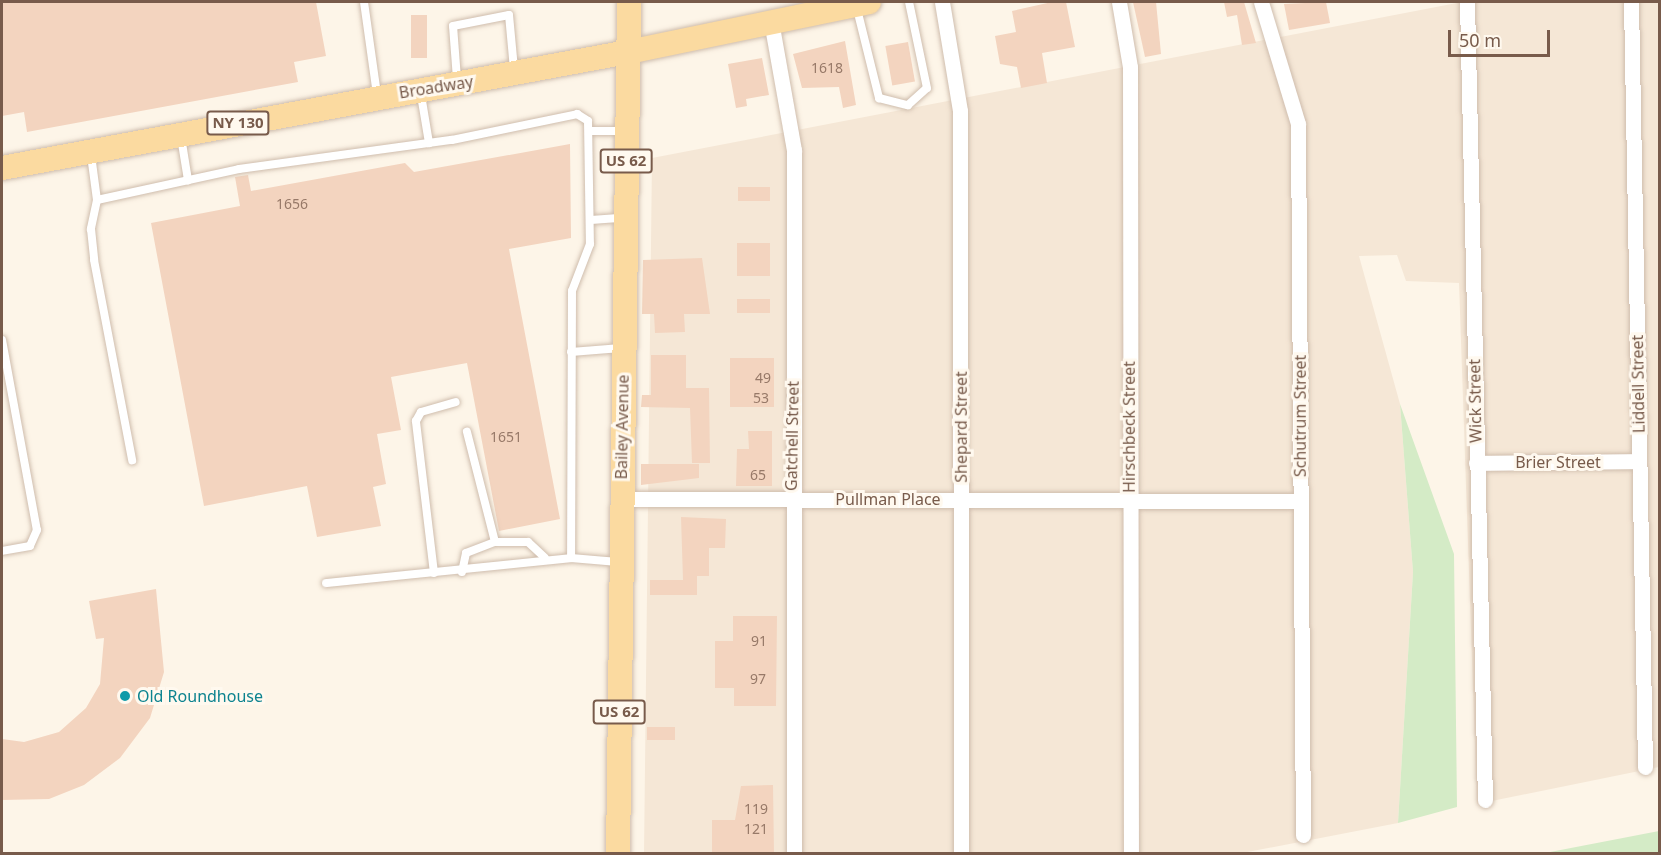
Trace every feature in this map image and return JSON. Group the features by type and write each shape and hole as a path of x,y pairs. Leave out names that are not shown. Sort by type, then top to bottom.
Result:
{"main road":[{"name":"Bailey Avenue","path":"618,854 629,2"},
{"name":"Broadway","path":"2,168 377,96 458,84 628,52 771,21 829,5 863,3"}],"street":[{"name":"Shepard Street","path":"942,2 960,111 961,854"},
{"name":"Hirschbeck Street","path":"1119,2 1130,67 1131,854"},
{"name":"Schutrum Street","path":"1261,2 1298,124 1303,836"},
{"name":"Wick Street","path":"1467,2 1485,800"},
{"name":"Liddell Street","path":"1631,2 1645,767"},
{"name":"Gatchell Street","path":"771,21 794,150 791,498 794,854"},
{"name":"Brier Street","path":"1476,463 1639,461"},
{"name":"Pullman Place","path":"621,499 1299,501"}],"lane":[{"path":"364,2 377,96"},
{"path":"863,3 879,98 908,105 927,88 909,2"},
{"path":"458,84 453,26 509,15 514,74"},
{"path":"420,90 429,143"},
{"path":"97,200 188,180 429,143 577,114 592,131 591,220 590,244 573,284 572,558"},
{"path":"592,131 627,131"},
{"path":"181,134 188,180"},
{"path":"90,151 97,200 91,229 94,260 132,460"},
{"path":"591,220 625,218"},
{"path":"2,340 4,370 37,530 30,546 2,551"},
{"path":"571,352 623,348"},
{"path":"434,573 416,421 421,412 456,402"},
{"path":"467,432 495,543"},
{"path":"462,572 466,553 495,543 528,542 545,558"},
{"path":"326,584 462,572 545,558 620,562"}],"shaded area":[{"path":"1462,2 1659,2 1659,767 1477,804 1459,283 1406,281 1397,255 1359,256 1400,404 1413,572 1398,823 1237,854 644,854 652,158"}],"green space":[{"path":"1400,404 1454,554 1457,807 1398,823 1413,572"},
{"path":"1659,831 1659,853 1545,853"}],"building":[{"path":"2,2 316,2 326,56 294,62 298,82 27,132 24,112 2,116"},
{"path":"1052,2 1066,2 1075,47 1042,53 1047,83 1021,88 1017,67 1000,64 995,36 1016,32 1012,11"},
{"path":"1133,2 1156,2 1161,54 1145,57"},
{"path":"1224,2 1244,2 1256,43 1242,45 1237,15 1227,17"},
{"path":"1326,2 1330,23 1289,30 1284,4"},
{"path":"411,15 427,15 427,58 411,58"},
{"path":"845,41 856,105 843,108 839,87 802,88 793,54"},
{"path":"908,42 915,81 892,85 885,46"},
{"path":"762,58 769,95 746,99 747,106 736,108 728,64"},
{"path":"570,144 571,238 509,249 560,519 499,531 467,363 391,377 401,430 377,434 386,484 373,487 381,526 317,537 307,486 204,506 151,223 240,206 235,177 248,175 251,191 405,163 414,172"},
{"path":"738,187 770,187 770,201 738,201"},
{"path":"737,243 770,243 770,276 737,276"},
{"path":"702,258 710,314 684,314 685,332 655,333 654,314 642,314 643,260"},
{"path":"737,299 770,299 770,313 737,313"},
{"path":"651,355 686,355 686,388 709,388 710,463 692,463 690,408 641,407 642,395 651,395"},
{"path":"730,358 774,358 774,407 730,407"},
{"path":"748,431 772,431 772,486 736,486 737,449 749,449"},
{"path":"641,464 699,464 699,478 641,485"},
{"path":"681,517 726,519 725,548 709,548 709,576 697,576 697,595 650,595 650,580 683,580"},
{"name":"Old Roundhouse","path":"156,589 164,672 150,718 120,758 84,785 49,799 2,800 2,739 24,742 59,732 86,708 100,684 104,638 96,639 89,601"},
{"path":"733,616 777,616 776,706 734,706 734,688 715,688 715,641 733,641"},
{"path":"647,727 675,727 675,740 647,740"},
{"path":"773,785 774,854 712,853 712,820 735,820 741,786"}],"place":[{"name":"Old Roundhouse","path":"125,696"}]}
